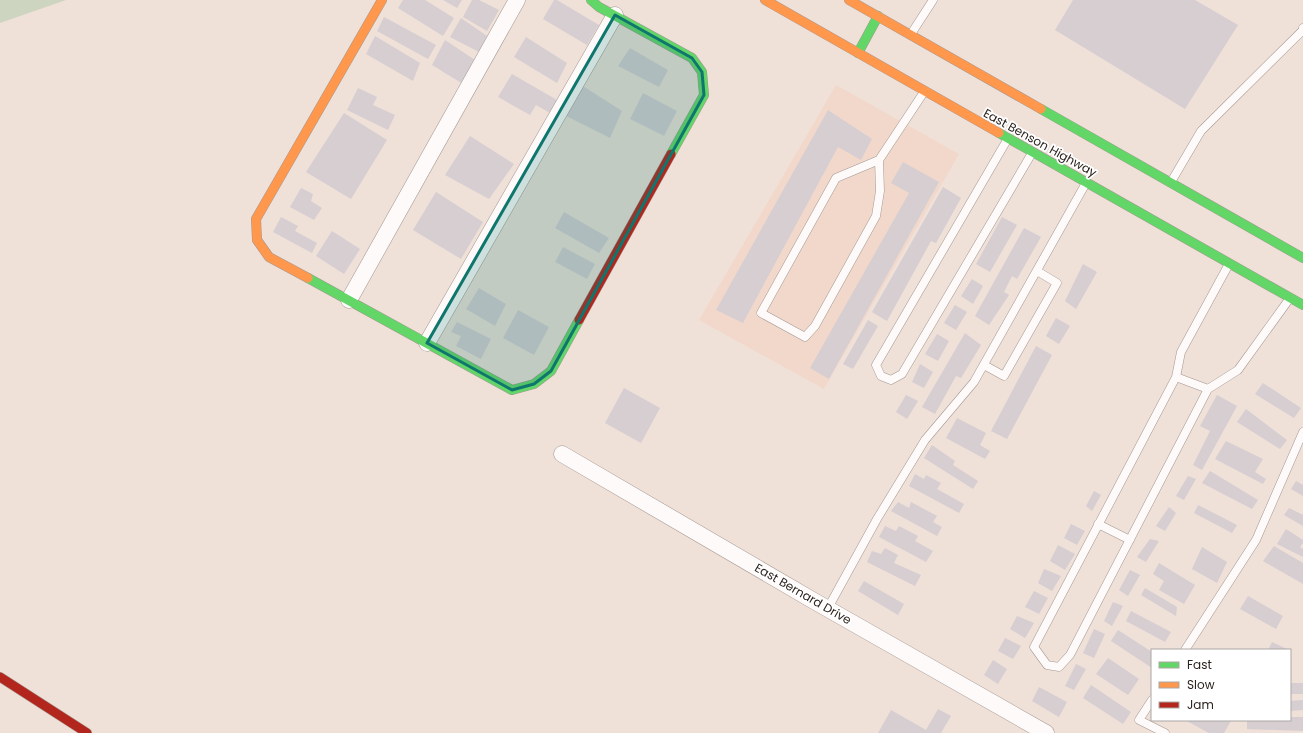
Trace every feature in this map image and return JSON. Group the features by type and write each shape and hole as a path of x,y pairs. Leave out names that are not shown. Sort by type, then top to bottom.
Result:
{"main road":[{"path":"382,0 256,219 257,240 269,257 512,390 534,384 551,370 704,95 702,72 692,58 615,15 597,2"},
{"name":"East Benson Highway","path":"765,0 1303,305"},
{"path":"849,0 1303,258"},
{"path":"858,53 878,16"},
{"path":"0,677 87,733"}],"street":[{"path":"349,300 517,0"},
{"path":"427,343 615,15"},
{"name":"East Bernard Drive","path":"562,454 1046,733"}],"lane":[{"path":"911,35 933,0"},
{"path":"1170,183 1201,131 1303,30 1303,28"},
{"path":"879,160 880,191 876,216 815,326 805,337 761,313 836,178 879,160 925,92"},
{"path":"1008,139 876,365 881,376 891,380 902,374 1032,152"},
{"path":"828,608 877,519 926,440 974,382 1086,183"},
{"path":"1229,263 1181,352 1176,377 1034,648 1047,665 1059,667 1070,655 1208,389 1238,370 1291,298"},
{"path":"984,365 1004,376 1050,296 1057,283 1037,271"},
{"path":"1176,377 1208,389"},
{"path":"1186,649 1256,540 1302,434"},
{"path":"1098,524 1130,540"},
{"path":"1151,702 1139,720 1165,733"}],"highlighted area":[{"path":"615,15 692,58 702,72 704,95 551,371 534,384 512,390 427,343"}],"shaded area":[{"path":"836,85 959,154 824,389 699,320"}],"green space":[{"path":"0,0 66,0 0,23"}],"building":[{"path":"403,0 425,0 454,18 443,36 398,8"},
{"path":"443,0 462,0 457,8"},
{"path":"472,0 479,0 499,10 487,31 463,17"},
{"path":"554,0 557,0 599,25 587,45 543,19"},
{"path":"1073,0 1195,0 1238,25 1185,109 1055,30"},
{"path":"384,17 436,45 428,59 377,31"},
{"path":"461,18 487,36 479,52 450,37"},
{"path":"375,36 420,63 413,81 366,54"},
{"path":"526,37 567,63 557,83 514,57"},
{"path":"445,40 475,60 463,84 432,65"},
{"path":"630,48 668,70 659,87 618,66"},
{"path":"512,74 557,100 550,113 536,105 530,115 498,97"},
{"path":"583,86 622,111 610,138 566,116"},
{"path":"358,88 377,97 373,105 395,115 388,130 347,110"},
{"path":"643,93 677,111 664,136 630,119"},
{"path":"828,110 872,139 861,160 838,147 743,323 716,310"},
{"path":"344,113 387,140 351,199 306,172"},
{"path":"470,136 514,164 489,199 445,175"},
{"path":"903,162 939,182 829,379 810,368 909,193 891,183"},
{"path":"943,187 961,198 936,243 931,241 887,321 872,312"},
{"path":"301,188 313,194 311,201 322,208 314,220 290,207"},
{"path":"436,192 483,222 461,259 413,230"},
{"path":"564,212 609,238 599,253 555,228"},
{"path":"281,217 298,226 295,231 317,243 312,253 273,232"},
{"path":"1002,217 1017,225 990,272 976,264"},
{"path":"1024,228 1041,237 1017,279 1012,276 1004,292 1009,295 989,325 975,316"},
{"path":"332,231 360,249 344,274 316,256"},
{"path":"563,247 595,264 587,279 555,262"},
{"path":"1083,264 1097,272 1076,309 1065,301"},
{"path":"972,279 983,286 973,304 961,296"},
{"path":"479,288 506,304 495,326 466,309"},
{"path":"955,305 967,312 956,330 944,323"},
{"path":"518,310 549,327 534,355 503,338"},
{"path":"1056,318 1070,326 1059,344 1046,336"},
{"path":"868,320 878,326 853,369 843,364"},
{"path":"457,322 491,339 481,359 456,346 461,336 451,332"},
{"path":"965,333 981,345 961,378 956,376 935,414 922,407"},
{"path":"937,334 949,341 938,361 925,354"},
{"path":"1036,346 1052,355 1007,439 991,431"},
{"path":"920,364 933,372 924,388 912,382"},
{"path":"1263,383 1301,408 1294,418 1255,394"},
{"path":"624,388 660,408 641,443 605,423"},
{"path":"906,395 918,401 907,419 896,412"},
{"path":"1217,395 1237,406 1202,470 1193,465 1210,431 1200,426"},
{"path":"1246,409 1287,440 1280,449 1237,422"},
{"path":"957,418 986,433 980,445 990,451 985,459 946,438"},
{"path":"1226,441 1263,459 1255,472 1266,479 1263,484 1215,459"},
{"path":"932,445 955,461 953,465 978,481 973,489 924,458"},
{"path":"1210,471 1258,500 1252,509 1202,483"},
{"path":"915,474 924,479 926,475 941,483 937,489 964,504 959,513 909,486"},
{"path":"1188,476 1196,479 1184,500 1176,496"},
{"path":"1296,481 1303,485 1303,496 1291,489"},
{"path":"1094,491 1101,495 1092,511 1086,506"},
{"path":"898,502 909,508 911,502 937,516 933,522 942,527 937,536 891,511"},
{"path":"1198,505 1237,525 1232,533 1194,513"},
{"path":"1169,507 1176,513 1165,531 1156,526"},
{"path":"1289,508 1303,515 1303,526 1284,515"},
{"path":"1071,524 1085,531 1077,545 1064,538"},
{"path":"885,526 896,531 899,526 918,536 915,541 933,551 926,562 879,537"},
{"path":"1286,529 1303,540 1300,547 1303,549 1303,557 1277,544"},
{"path":"1150,539 1159,541 1146,562 1137,557"},
{"path":"1058,545 1075,554 1065,570 1050,561"},
{"path":"1274,546 1303,563 1303,584 1263,561"},
{"path":"1202,547 1227,562 1217,583 1192,569"},
{"path":"885,548 898,555 894,563 921,575 915,586 867,562 872,551 881,554"},
{"path":"1159,563 1195,585 1184,604 1159,590 1164,581 1153,574"},
{"path":"1044,569 1061,576 1052,591 1038,583"},
{"path":"1130,570 1140,575 1128,596 1119,590"},
{"path":"864,581 904,604 898,615 858,591"},
{"path":"1145,588 1177,607 1176,616 1141,595"},
{"path":"1034,591 1048,598 1039,614 1025,607"},
{"path":"1248,596 1283,616 1276,629 1240,609"},
{"path":"1113,602 1123,606 1112,626 1104,621"},
{"path":"1131,611 1171,632 1165,642 1126,621"},
{"path":"1017,616 1034,623 1025,638 1010,629"},
{"path":"1094,629 1105,634 1094,658 1083,653"},
{"path":"1118,630 1151,651 1151,667 1111,641"},
{"path":"1005,638 1021,646 1013,659 998,651"},
{"path":"1272,642 1287,649 1268,649"},
{"path":"1108,658 1139,679 1128,695 1096,674"},
{"path":"993,660 1007,669 998,684 984,675"},
{"path":"1076,664 1086,669 1074,690 1065,686"},
{"path":"1291,683 1303,683 1303,694 1291,694"},
{"path":"1091,685 1131,712 1123,724 1083,698"},
{"path":"1039,687 1067,702 1059,717 1032,701"},
{"path":"1303,700 1303,710 1291,711 1291,701"},
{"path":"938,709 951,716 941,733 878,733 891,710 926,730"},
{"path":"1291,717 1303,717 1303,731 1247,729 1247,721 1291,721"},
{"path":"1187,721 1231,721 1224,733 1209,733"}],"traffic: fast":[{"path":"591,0 599,7 692,58 702,72 704,95 671,154"},
{"path":"858,53 878,16"},
{"path":"1041,109 1303,258"},
{"path":"999,133 1303,305"},
{"path":"308,278 512,390 534,384 551,371 579,320"}],"traffic: slow":[{"path":"308,278 269,257 257,240 256,219 382,0"},
{"path":"765,0 999,133"},
{"path":"849,0 1041,109"}],"traffic: jam":[{"path":"579,320 671,154"},
{"path":"0,677 87,733"}]}
